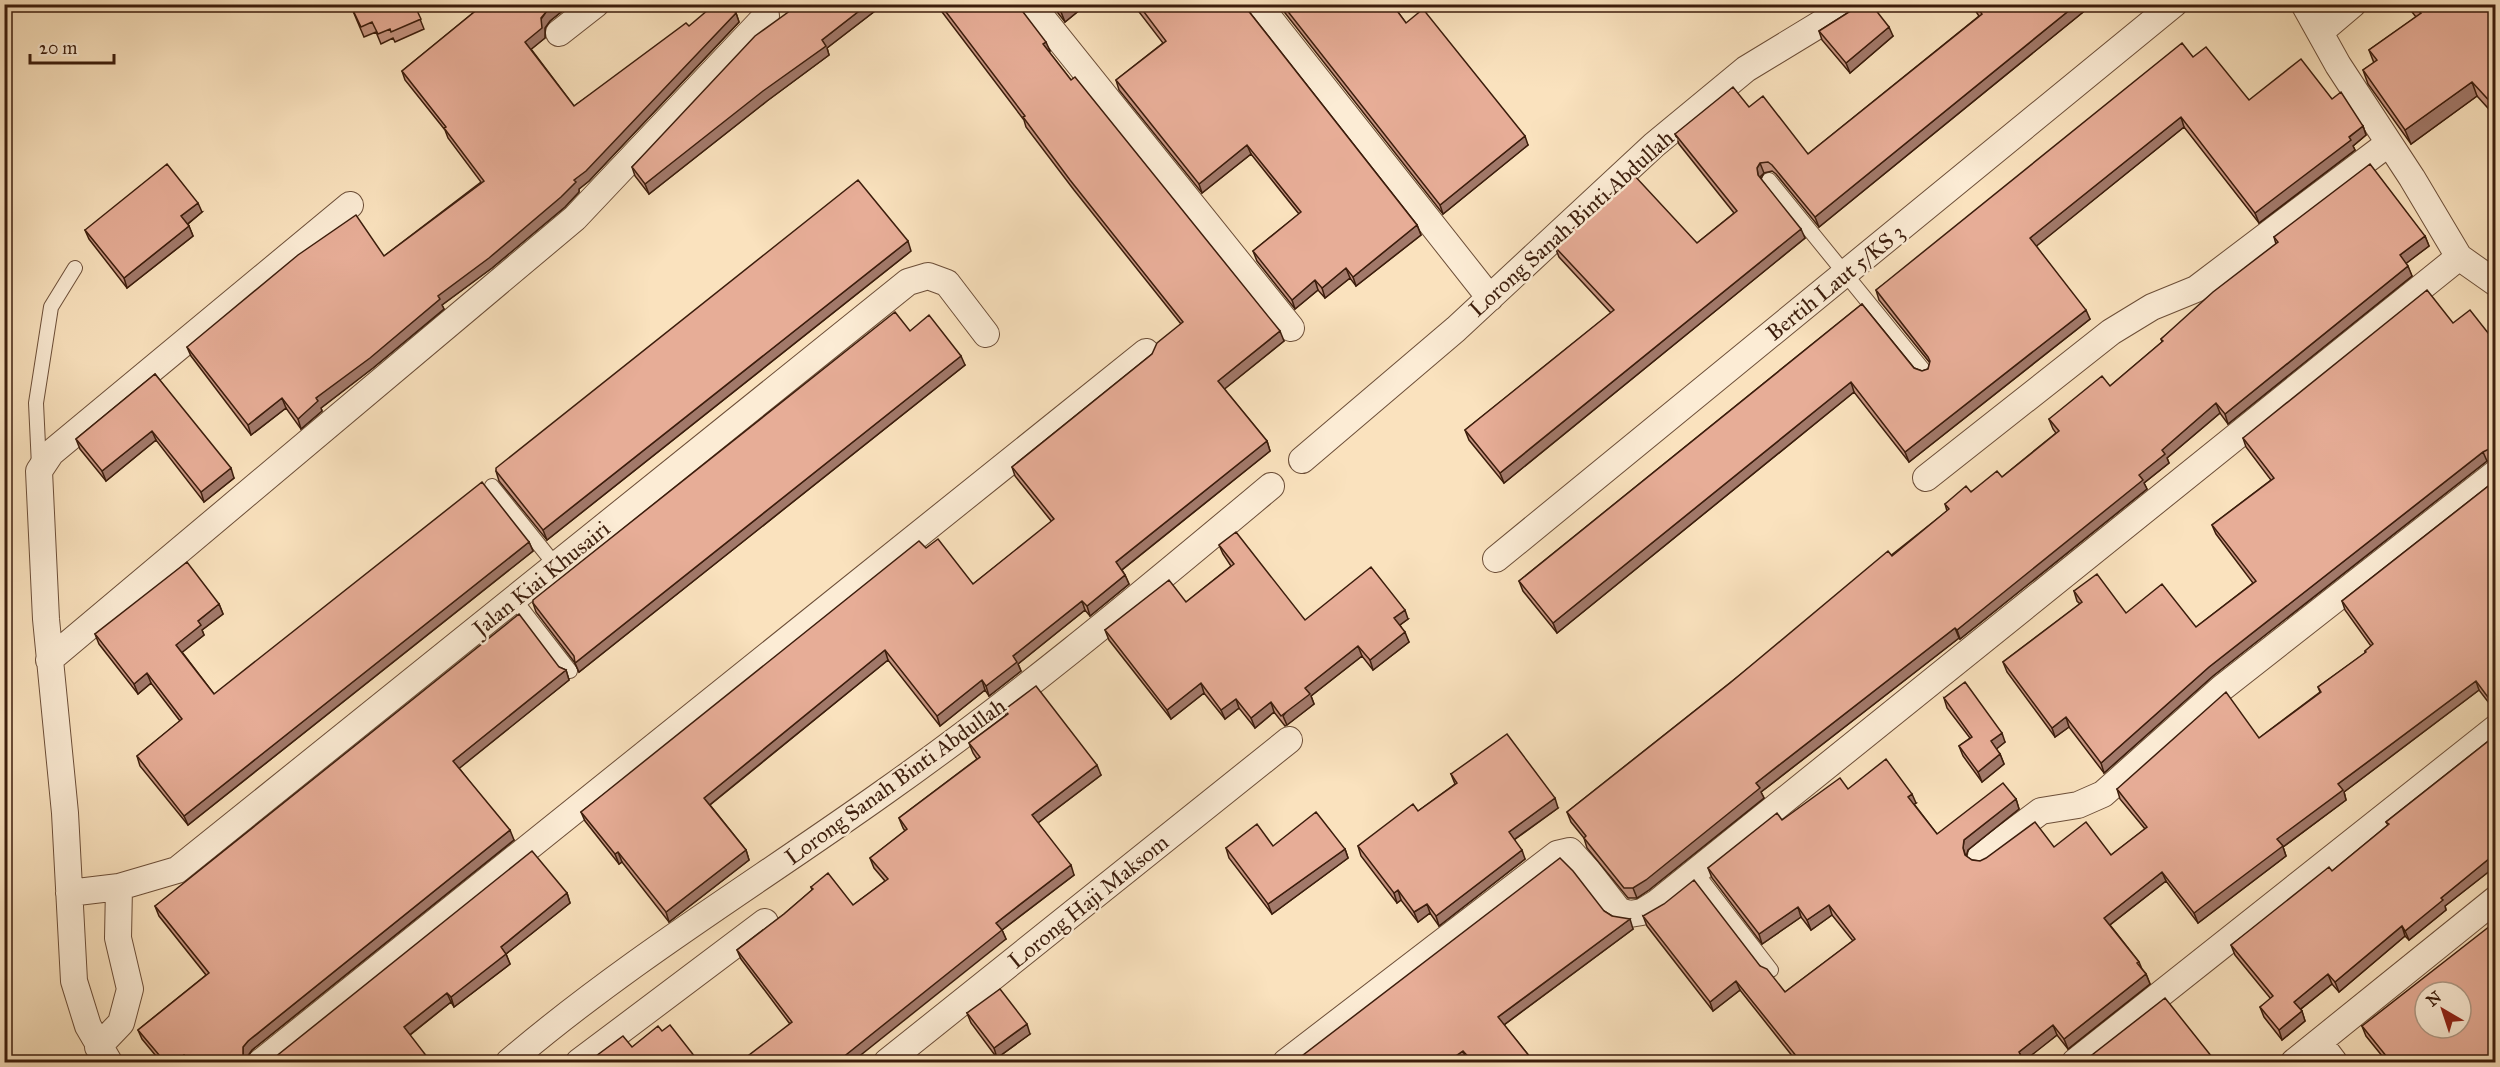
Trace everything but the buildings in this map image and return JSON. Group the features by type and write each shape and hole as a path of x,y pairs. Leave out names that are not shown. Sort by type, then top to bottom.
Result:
{"street":[{"path":"559,33 596,4"},
{"path":"1031,4 1291,328"},
{"path":"1258,4 1490,298"},
{"name":"Lorong Sanah Binti Abdullah","path":"1302,460 1456,329 1654,145 1746,69 1853,4"},
{"name":"Bertih Laut 5/KS 3","path":"1496,559 2174,4"},
{"path":"2304,4 2459,257 2496,283"},
{"path":"2320,32 2353,4"},
{"path":"49,660 575,218 766,15"},
{"path":"1926,478 2111,332 2152,306 2196,289 2389,143"},
{"path":"103,1054 88,1026 74,981 65,813 49,660 39,471 51,453 350,206"},
{"path":"1286,1062 1557,854 1570,851 1619,911 1630,914 1642,912 2459,257"},
{"name":"Jalan Kiai Khusairi","path":"69,893 119,887 177,870 908,282 928,276 947,283 986,334"},
{"path":"261,1062 1146,352"},
{"path":"1981,856 2041,811 2078,805 2103,794 2223,688 2496,473"},
{"name":"Lorong Sanah Binti Abdullah","path":"509,1062 548,1029 650,954 885,792 1080,645 1271,486"},
{"path":"2075,1062 2496,728"},
{"name":"Lorong Haji Maksom","path":"887,1062 1289,740"},
{"path":"103,1054 121,1023 130,989 118,938 119,887"},
{"path":"2294,1062 2496,899"},
{"path":"579,1062 765,922"},
{"path":"2319,1042 2334,1062"}],"lane":[{"path":"1769,180 1925,372"},
{"path":"39,471 36,403 51,307 75,268"},
{"path":"492,486 556,566"},
{"path":"515,600 570,671"},
{"path":"1695,871 1771,970"}]}
